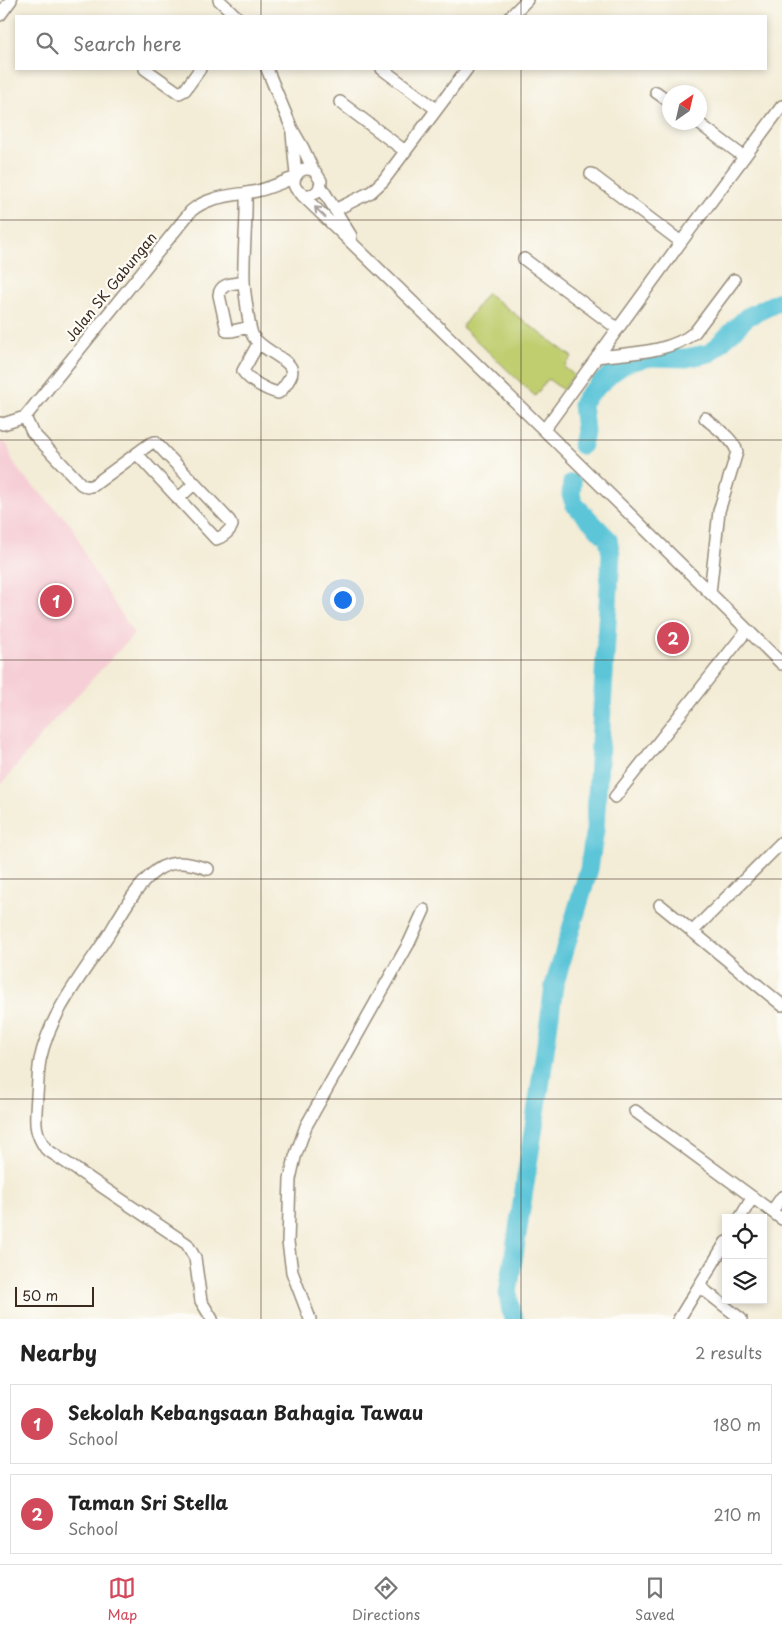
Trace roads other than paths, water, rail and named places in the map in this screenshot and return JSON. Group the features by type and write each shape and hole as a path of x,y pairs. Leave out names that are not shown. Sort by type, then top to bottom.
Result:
{"street":[{"path":"0,15 11,0"},
{"path":"219,0 235,15"},
{"path":"512,15 527,0"},
{"path":"146,70 179,93 185,90 199,70"},
{"path":"268,70 292,129 313,170 319,176 320,185 363,255"},
{"path":"383,70 436,109"},
{"path":"335,210 371,192 383,181 465,70"},
{"path":"656,92 662,96"},
{"path":"340,102 406,151"},
{"path":"544,430 744,157 780,112"},
{"path":"292,129 294,185 299,193 747,630 780,658"},
{"path":"707,129 744,157"},
{"path":"295,176 305,169 313,170"},
{"path":"591,174 681,242"},
{"name":"Jalan SK Gabungan","path":"23,419 191,211 201,203 259,190 295,176"},
{"path":"299,193 308,196 314,194 320,185"},
{"name":"Jalan SK Gabungan","path":"259,190 299,193"},
{"path":"246,193 244,282 250,326 258,344 290,364 292,370 292,375 284,389 278,393 248,377 243,371 258,344"},
{"path":"524,259 618,329"},
{"path":"597,357 659,348 688,338 696,332 734,280"},
{"path":"244,282 222,286 219,295 227,331 232,332 250,326"},
{"path":"705,418 731,441 736,447 737,452 719,511 710,592"},
{"path":"1,423 23,419 32,432 80,484 87,486 94,485 151,443 155,442 229,520 232,524 231,528 220,538 216,539 137,454"},
{"path":"178,499 195,483"},
{"path":"615,797 747,630"},
{"path":"692,932 782,842"},
{"path":"208,869 188,862 172,863 156,870 140,887 61,1006 48,1034 40,1062 35,1123 38,1138 46,1149 187,1244 195,1258 201,1301 212,1319"},
{"path":"660,905 782,1005"},
{"path":"310,1319 292,1272 288,1242 290,1179 295,1157 306,1126 409,943 424,910"},
{"path":"635,1111 782,1219"},
{"path":"772,1212 782,1197"},
{"path":"742,1214 752,1198"},
{"path":"679,1319 722,1249"},
{"path":"700,1286 741,1319"}],"waterway":[{"path":"582,445 585,431 582,404 588,395 613,372 628,362 652,357 686,358 710,353 747,317 782,300"},
{"path":"514,1319 508,1293 554,986 589,869 595,830 611,554 608,539 575,505 571,495 572,483"}],"place":[{"name":"Sekolah Kebangsaan Bahagia Tawau","path":"56,601"},
{"name":"Taman Sri Stella","path":"673,638"}]}
